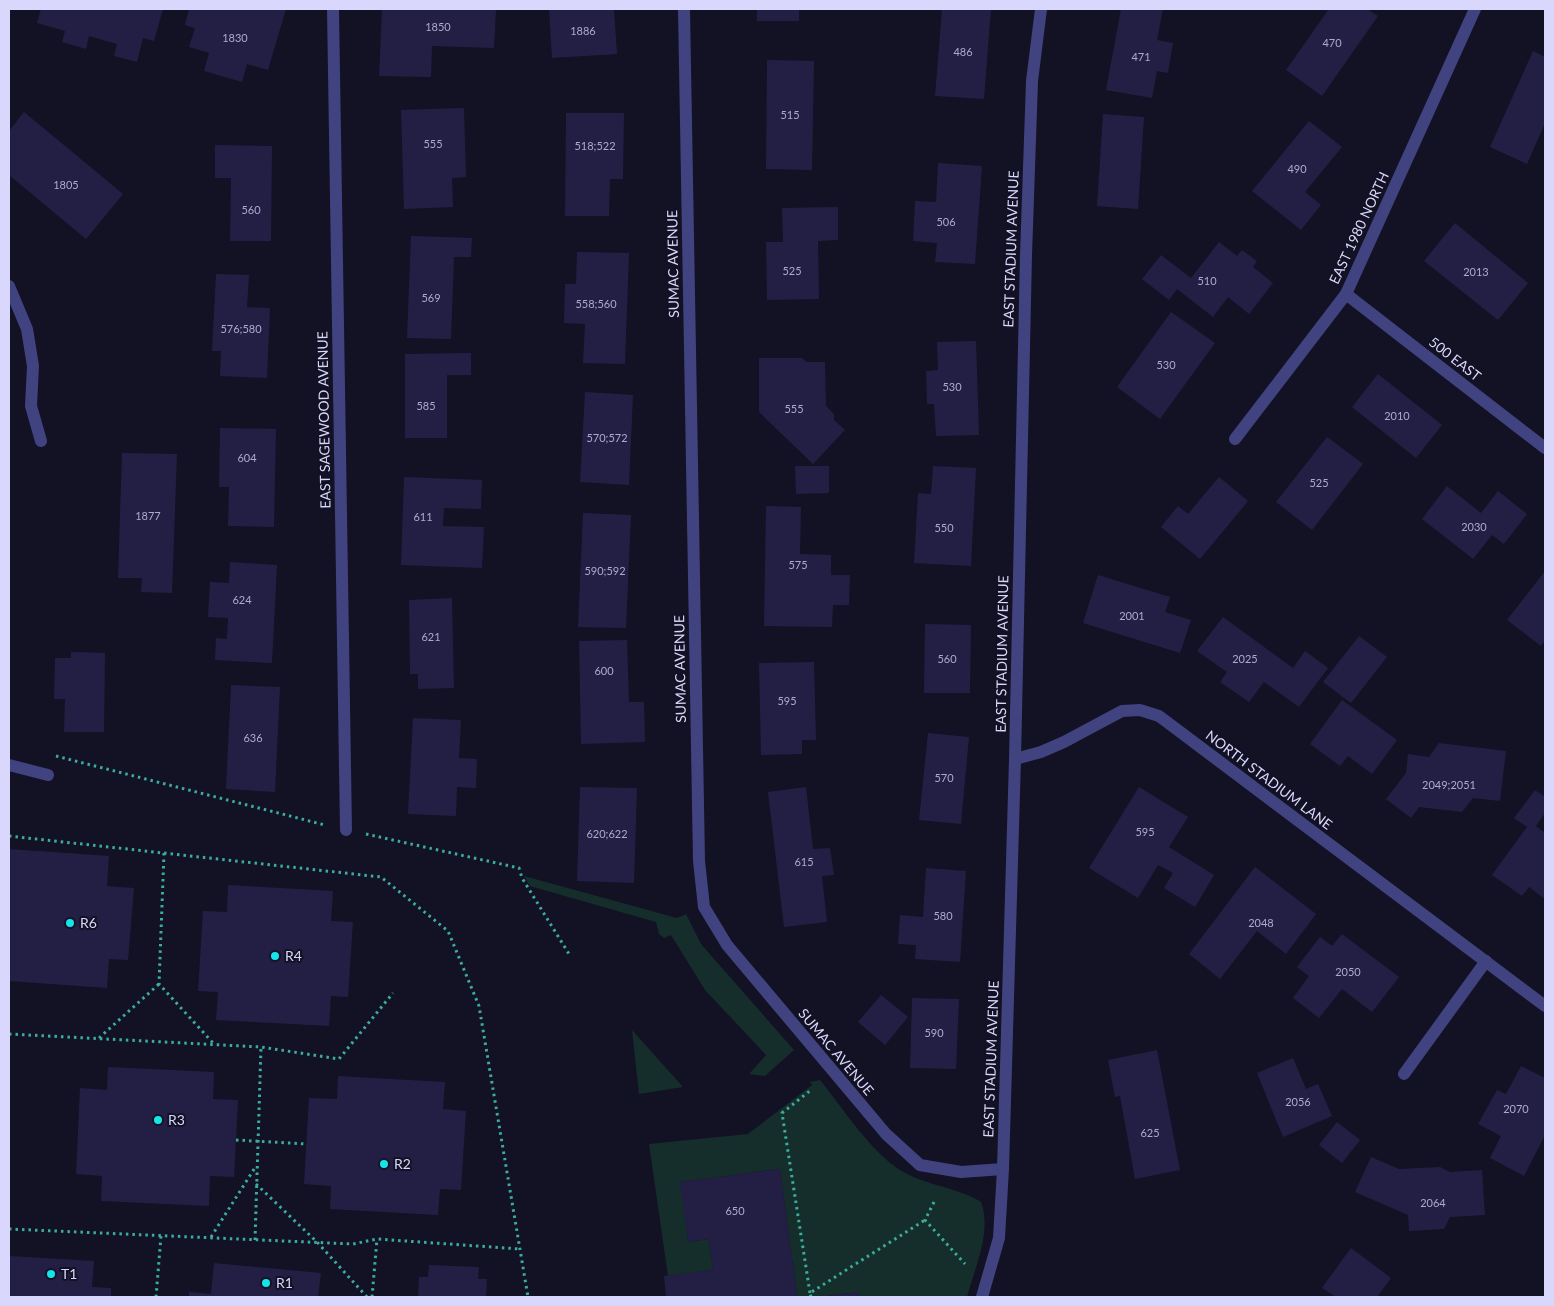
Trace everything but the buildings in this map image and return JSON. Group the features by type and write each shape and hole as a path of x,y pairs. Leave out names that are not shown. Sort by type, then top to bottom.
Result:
{"street":[{"name":"EAST SAGEWOOD AVENUE","path":"332,9 346,830"},
{"name":"SUMAC AVENUE","path":"684,9 699,851 704,907 727,945 886,1134 920,1165 961,1172 1003,1169"},
{"name":"EAST STADIUM AVENUE","path":"982,1297 999,1238 1003,1169 1015,759 1026,255 1032,81 1041,9"},
{"name":"EAST 1980 NORTH","path":"1235,439 1346,294 1475,9"},
{"path":"9,286 27,329 32,366 31,406 41,441"},
{"name":"500 EAST","path":"1346,294 1545,448"},
{"name":"NORTH STADIUM LANE","path":"1015,759 1041,752 1064,742 1122,711 1140,710 1159,716 1545,1006"},
{"path":"9,765 48,775"},
{"path":"1404,1074 1486,962"}],"path":[{"path":"48,775 57,755 346,830 519,868 522,878 569,954"},
{"path":"9,836 380,877 448,931 479,1006 528,1297"},
{"path":"164,853 159,984 215,1044"},
{"path":"99,1038 159,984"},
{"path":"9,1034 261,1047 339,1059 393,993"},
{"path":"255,1240 261,1047"},
{"path":"811,1090 782,1113 810,1295 924,1220 934,1202"},
{"path":"236,1140 306,1144"},
{"path":"211,1238 257,1165"},
{"path":"256,1184 317,1242 367,1297"},
{"path":"924,1220 965,1264"},
{"path":"9,1228 353,1244 376,1239 520,1250"},
{"path":"156,1297 161,1235"},
{"path":"372,1297 376,1239"}],"green space":[{"path":"524,876 677,918 686,914 701,944 794,1050 765,1076 749,1074 766,1055 705,990 671,935 664,938 659,934 656,922 530,886"},
{"path":"632,1030 683,1087 639,1094"},
{"path":"820,1080 869,1142 891,1164 912,1176 962,1193 981,1202 984,1213 984,1237 967,1297 860,1297 859,1292 819,1297 797,1297 780,1169 681,1182 688,1242 709,1239 713,1270 668,1276 649,1144 748,1134 812,1085 810,1082"}],"place":[{"name":"R6","path":"70,923"},
{"name":"R4","path":"275,956"},
{"name":"R3","path":"158,1120"},
{"name":"R2","path":"384,1164"},
{"name":"T1","path":"51,1274"},
{"name":"R1","path":"266,1283"}]}
